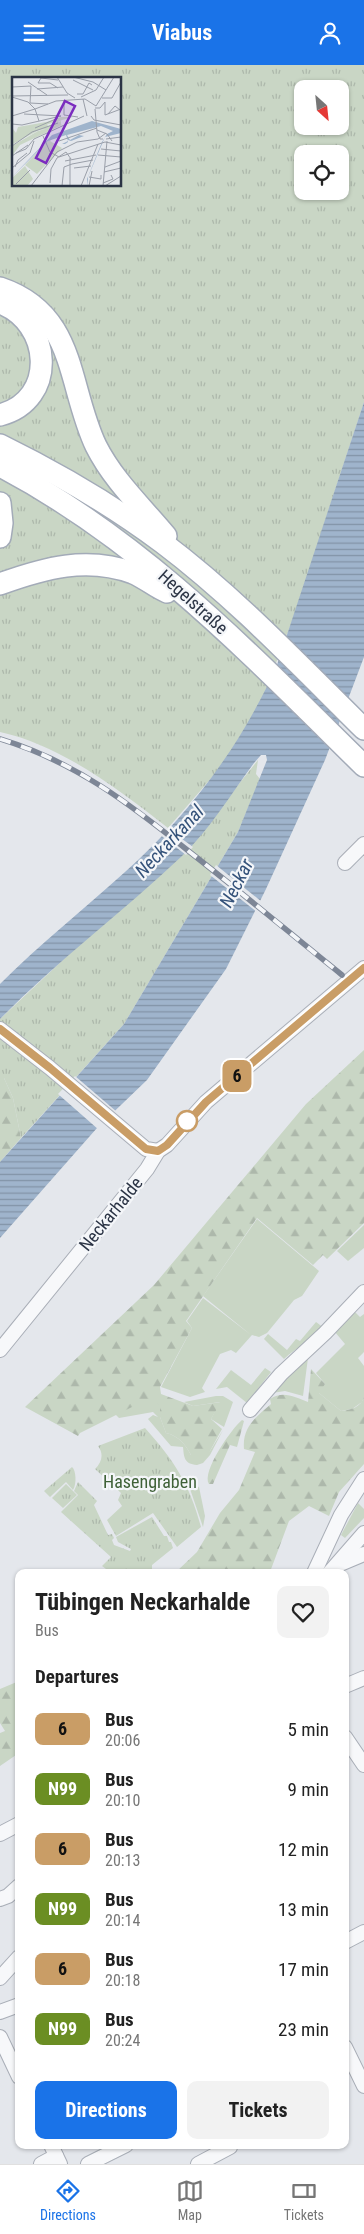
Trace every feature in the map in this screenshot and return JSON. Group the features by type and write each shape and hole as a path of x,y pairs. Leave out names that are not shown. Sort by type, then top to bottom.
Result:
{"main road":[{"path":"0,288 14,292 31,303 56,329 67,353 86,421 97,447 128,492 194,568"},
{"path":"0,303 20,313 30,324 42,354 38,381 31,393 20,405 8,413 0,415"},
{"name":"Hegelstraße","path":"0,445 54,473 122,515 194,568 263,631 364,729"},
{"name":"Hegelstraße","path":"0,466 58,499 116,539 193,600 364,766"},
{"path":"0,503 2,523 0,537"},
{"path":"0,584 58,566 89,563 109,566 133,573 164,591 193,600"}],"street":[{"path":"345,863 364,844"},
{"name":"Neckarhalde","path":"0,1350 147,1169 152,1150 167,1145 206,1102 364,968"},
{"path":"0,1029 152,1150"},
{"path":"250,1410 281,1374 325,1333 364,1292"},
{"path":"316,1569 341,1515 364,1479"},
{"path":"333,1569 364,1533"},
{"path":"333,1569 364,1554"},
{"path":"349,1684 364,1678"},
{"path":"349,1743 364,1765"},
{"path":"0,1834 15,1826"},
{"path":"0,1899 8,1896 15,1890"},
{"path":"349,1940 364,1932"},
{"path":"0,1978 15,1961"},
{"path":"0,2012 15,2006"},
{"path":"0,2037 15,2069"},
{"path":"349,2060 364,2086"},
{"path":"88,2164 118,2149"},
{"path":"198,2164 225,2149"},
{"path":"42,2164 56,2155"}],"green space":[{"path":"0,65 364,65 364,402 294,616 261,702 221,767 168,828 89,771 45,747 23,738 0,732"},
{"path":"258,760 256,774 260,779 238,832 124,1024 21,1138 13,1098 4,1078 0,1078 0,1019 80,944 182,855"},
{"path":"364,1050 364,1223 327,1259 323,1255 313,1265 257,1218 186,1321 192,1328 160,1387 161,1394 193,1406 221,1402 211,1419 222,1429 210,1451 202,1458 191,1455 181,1441 175,1436 166,1433 160,1417 160,1405 148,1399 80,1433 78,1436 25,1407 154,1285 306,1104"},
{"path":"0,1078 4,1078 13,1098 21,1138 0,1162"},
{"path":"257,1219 319,1271 302,1296 294,1300 267,1333 259,1337 252,1335 236,1353 231,1350 220,1354 202,1388 205,1392 190,1397 161,1387 192,1328 187,1321 203,1298 251,1335 203,1296"},
{"path":"364,1225 364,1248 348,1261 337,1251"},
{"path":"354,1311 360,1317 364,1314 364,1352 358,1358 364,1366 364,1397 362,1402 352,1409 341,1411 319,1393 319,1389 325,1384 316,1373 345,1344 335,1332"},
{"path":"316,1322 324,1328 284,1359 264,1339 268,1334 287,1350 296,1339 300,1341"},
{"path":"308,1358 303,1396 285,1391 271,1392"},
{"path":"265,1368 271,1372 247,1403 227,1387 216,1389 231,1370 251,1385"},
{"path":"311,1369 325,1384 319,1393 341,1411 355,1407 361,1403 364,1397 364,1464 339,1492 329,1516 309,1506 289,1521 271,1569 179,1569 197,1552 220,1513 239,1490 255,1452 244,1449 245,1435 251,1423 271,1404 270,1399 275,1396 289,1395 308,1402"},
{"path":"223,1396 233,1402 224,1427 211,1419 220,1402 193,1406 184,1402"},
{"path":"148,1398 160,1404 160,1417 166,1433 175,1436 181,1441 191,1455 210,1451 223,1430 210,1455 203,1463 197,1465 187,1462 184,1457 183,1447 171,1446 148,1419 153,1415 158,1417 153,1412 119,1418 115,1414"},
{"path":"242,1420 244,1421 237,1447 230,1445 213,1484 209,1484 209,1470 213,1461 225,1441"},
{"name":"Hasengraben","path":"145,1428 173,1462 192,1498 197,1512 201,1527 177,1547 153,1513 116,1536 107,1520 122,1506 118,1500 121,1493 112,1485 117,1480 113,1477 108,1481 95,1469 101,1458 98,1446"},
{"path":"72,1467 75,1477 73,1490 66,1482 50,1497 44,1491"},
{"path":"78,1482 97,1501 94,1505 108,1535 112,1534 114,1538 112,1540 114,1545 130,1551 131,1549 118,1542 116,1537 152,1517 164,1536 167,1536 173,1548 152,1565 152,1569 106,1569 102,1566 111,1557 61,1512 78,1495 74,1491"},
{"path":"66,1484 77,1495 63,1508 52,1498"},
{"path":"189,1486 199,1487 205,1516 203,1527"},
{"path":"358,1503 364,1509 364,1518 345,1538 341,1535"},
{"path":"15,1683 15,1756 0,1766 0,1733 5,1731 0,1723 0,1689"}],"water":[{"path":"364,402 364,657 325,760 266,889 226,969 147,1080 97,1128 0,1238 0,1162 124,1024 238,832 267,760 266,755 261,755 254,763 211,823 182,856 44,977 0,1019 0,984 149,850 192,802 231,750 248,723 277,665"}],"pier":[{"path":"166,827 193,847 186,855 159,834"},
{"path":"216,865 262,902 257,912 210,875"},
{"path":"75,1076 117,1112 99,1130 58,1094"}],"railway":[{"path":"0,739 28,748 78,772 124,801 342,975"}],"bus line":[{"name":"6","path":"0,1029 50,1068 146,1149 158,1151 167,1145 206,1102 364,968"}],"water label":[{"name":"Neckarkanal","path":"169,841"},
{"name":"Neckar","path":"236,883"}]}
